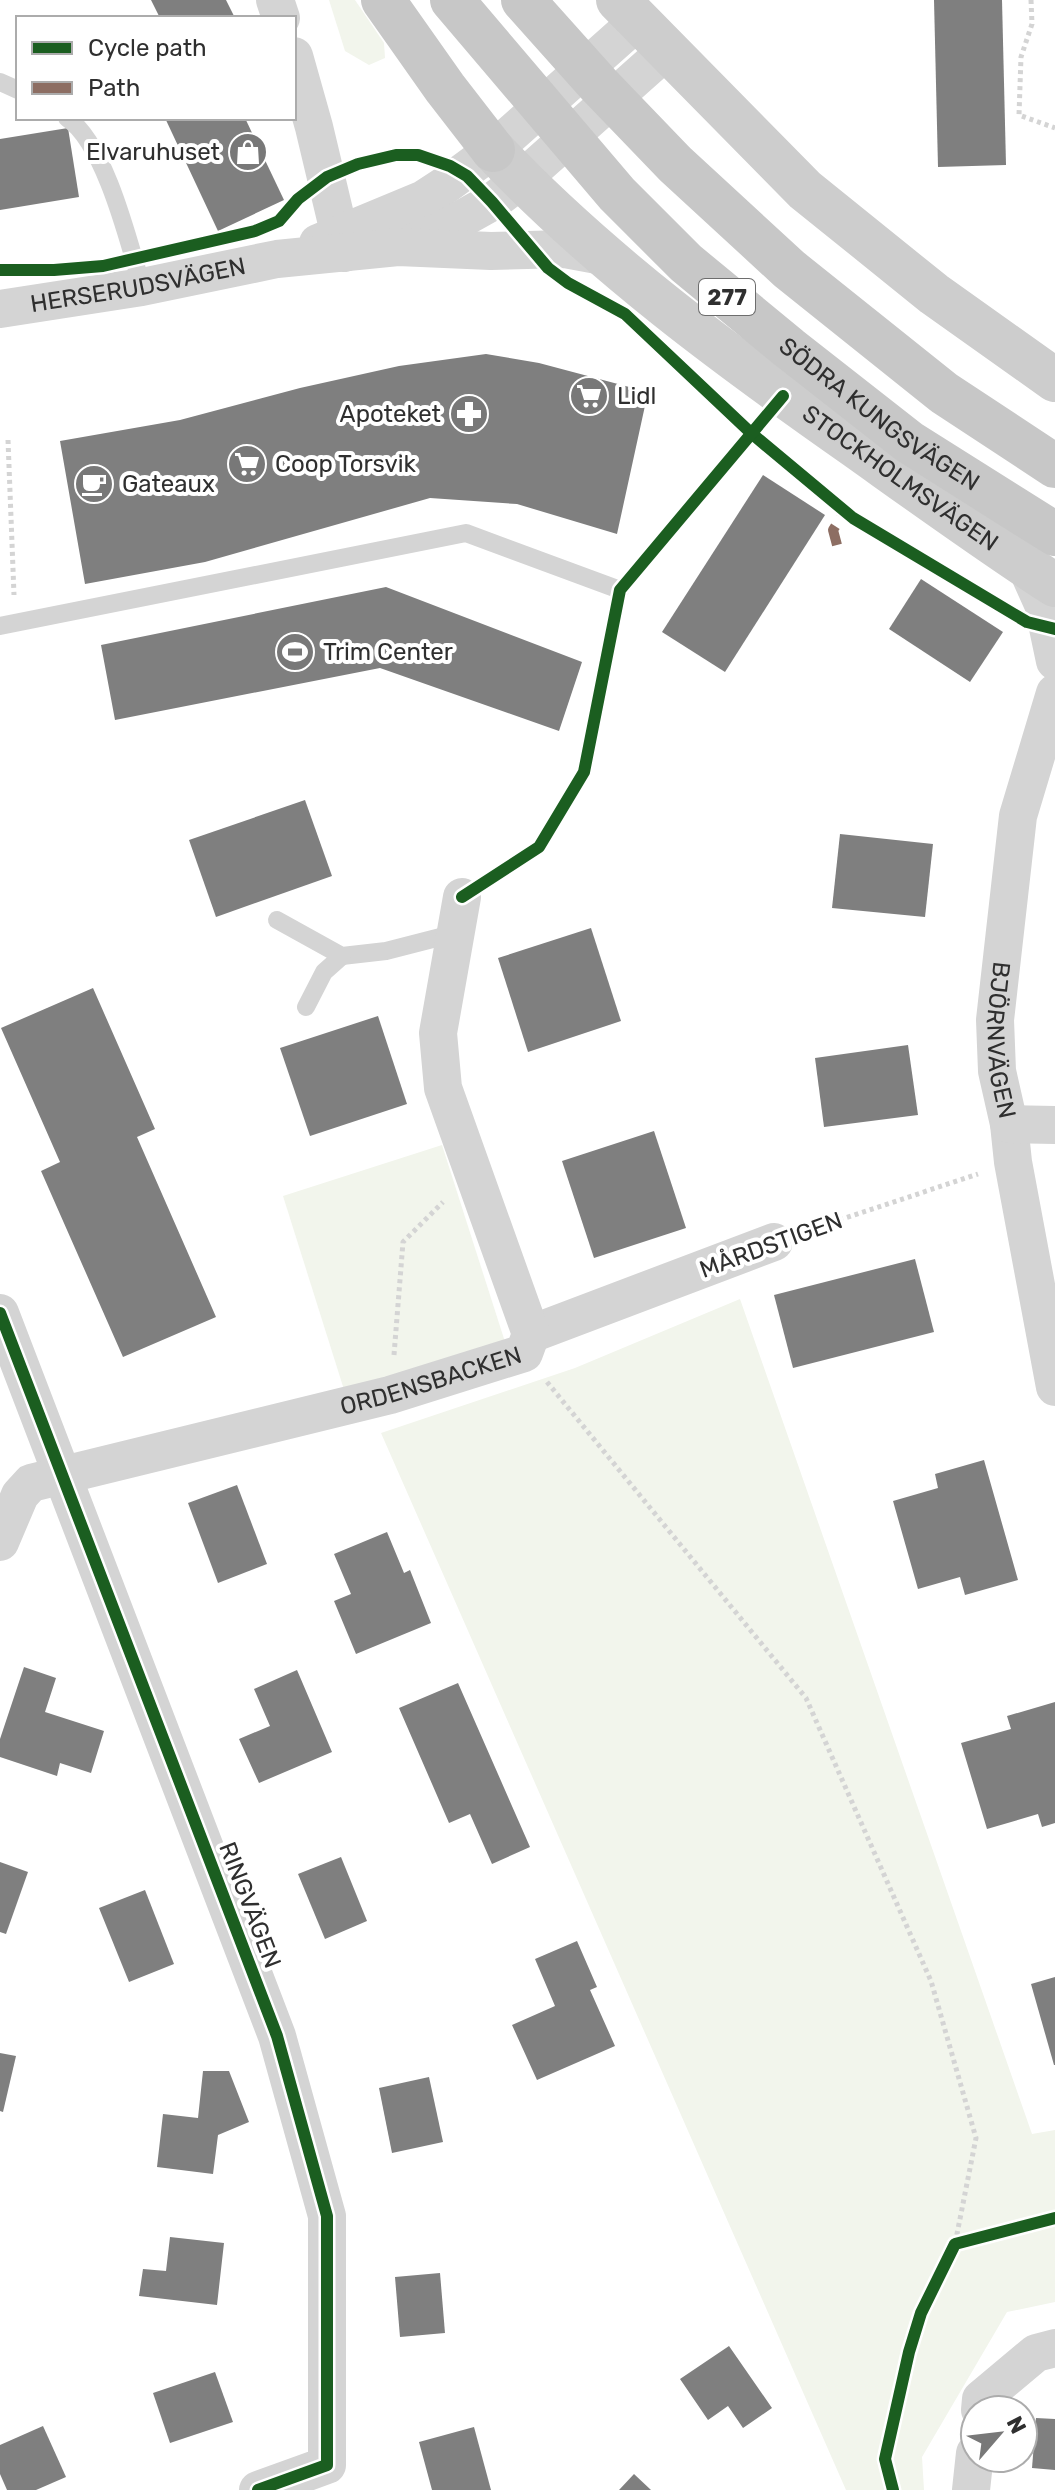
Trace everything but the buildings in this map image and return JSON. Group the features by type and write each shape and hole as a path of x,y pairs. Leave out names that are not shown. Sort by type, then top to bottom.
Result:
{"main road":[{"path":"383,0 445,88 520,154"},
{"name":"SÖDRA KUNGSVÄGEN","path":"452,0 617,194 686,263 909,442 1055,534"},
{"name":"277","path":"523,0 675,164 789,269 944,393 1055,466"}],"street":[{"path":"520,154 637,37 805,190 934,294 1055,380"},
{"path":"296,63 318,139 341,244"},
{"name":"HERSERUDSVÄGEN","path":"0,309 142,287 341,244 424,199 520,154"},
{"name":"HERSERUDSVÄGEN","path":"398,247 466,218 520,154"},
{"name":"STOCKHOLMSVÄGEN","path":"520,154 608,257 682,319 783,396 1040,575"},
{"name":"HERSERUDSVÄGEN","path":"341,244 491,251 565,249 608,257"},
{"path":"1040,575 1055,661"},
{"name":"BJÖRNVÄGEN","path":"1055,693 1018,816 995,1020 997,1071 1055,1387"},
{"name":"ORDENSBACKEN","path":"0,1542 20,1495 31,1483 390,1395 527,1343 443,1088 438,1033 459,915"},
{"path":"1009,1124 1055,1125"},
{"name":"MÅRDSTIGEN","path":"527,1343 774,1242"},
{"name":"RINGVÄGEN","path":"0,1313 277,2036 327,2216 332,2478 258,2490"},
{"path":"987,2394 1036,2353 1055,2348"}],"lane":[{"path":"70,120 79,126 104,171 142,287"},
{"path":"8,625 466,533 620,590"},
{"path":"306,1007 324,972 342,956 386,951 459,915"},
{"path":"277,920 342,956"}],"path":[{"path":"1031,0 1032,24 1021,57 1019,115 1055,128"},
{"path":"7,436 8,625"},
{"path":"390,1395 403,1242 471,1173"},
{"path":"527,1343 806,1698 931,1981 976,2138 955,2244 948,2258"},
{"path":"955,2244 969,2240"}],"shaded area":[{"path":"329,0 355,0 384,43 385,58 369,65 345,51"},
{"path":"442,1145 506,1345 346,1396 283,1196"},
{"path":"740,1299 1032,2134 1055,2130 1055,2302 1007,2312 922,2457 924,2490 846,2490 381,1433 575,1368"}],"marked path":[{"path":"837,545 833,530 845,511"}],"cycle path":[{"path":"0,270 103,266 255,231 279,221 298,199 327,177 358,164 396,155 418,155 450,166 467,176 548,268 568,283 625,314 751,433 853,518 1027,622 1055,629"},
{"path":"462,897 539,847 584,772 620,590 783,396"},
{"path":"0,1313 277,2036 327,2216 327,2465 258,2490"},
{"path":"893,2490 885,2459 909,2352 921,2313 955,2244 1055,2218"}],"place":[{"name":"Elvaruhuset","path":"248,152"},
{"name":"Lidl","path":"589,396"},
{"name":"Apoteket","path":"469,414"},
{"name":"Coop Torsvik","path":"247,464"},
{"name":"Gateaux","path":"94,484"},
{"name":"Trim Center","path":"295,652"}]}
